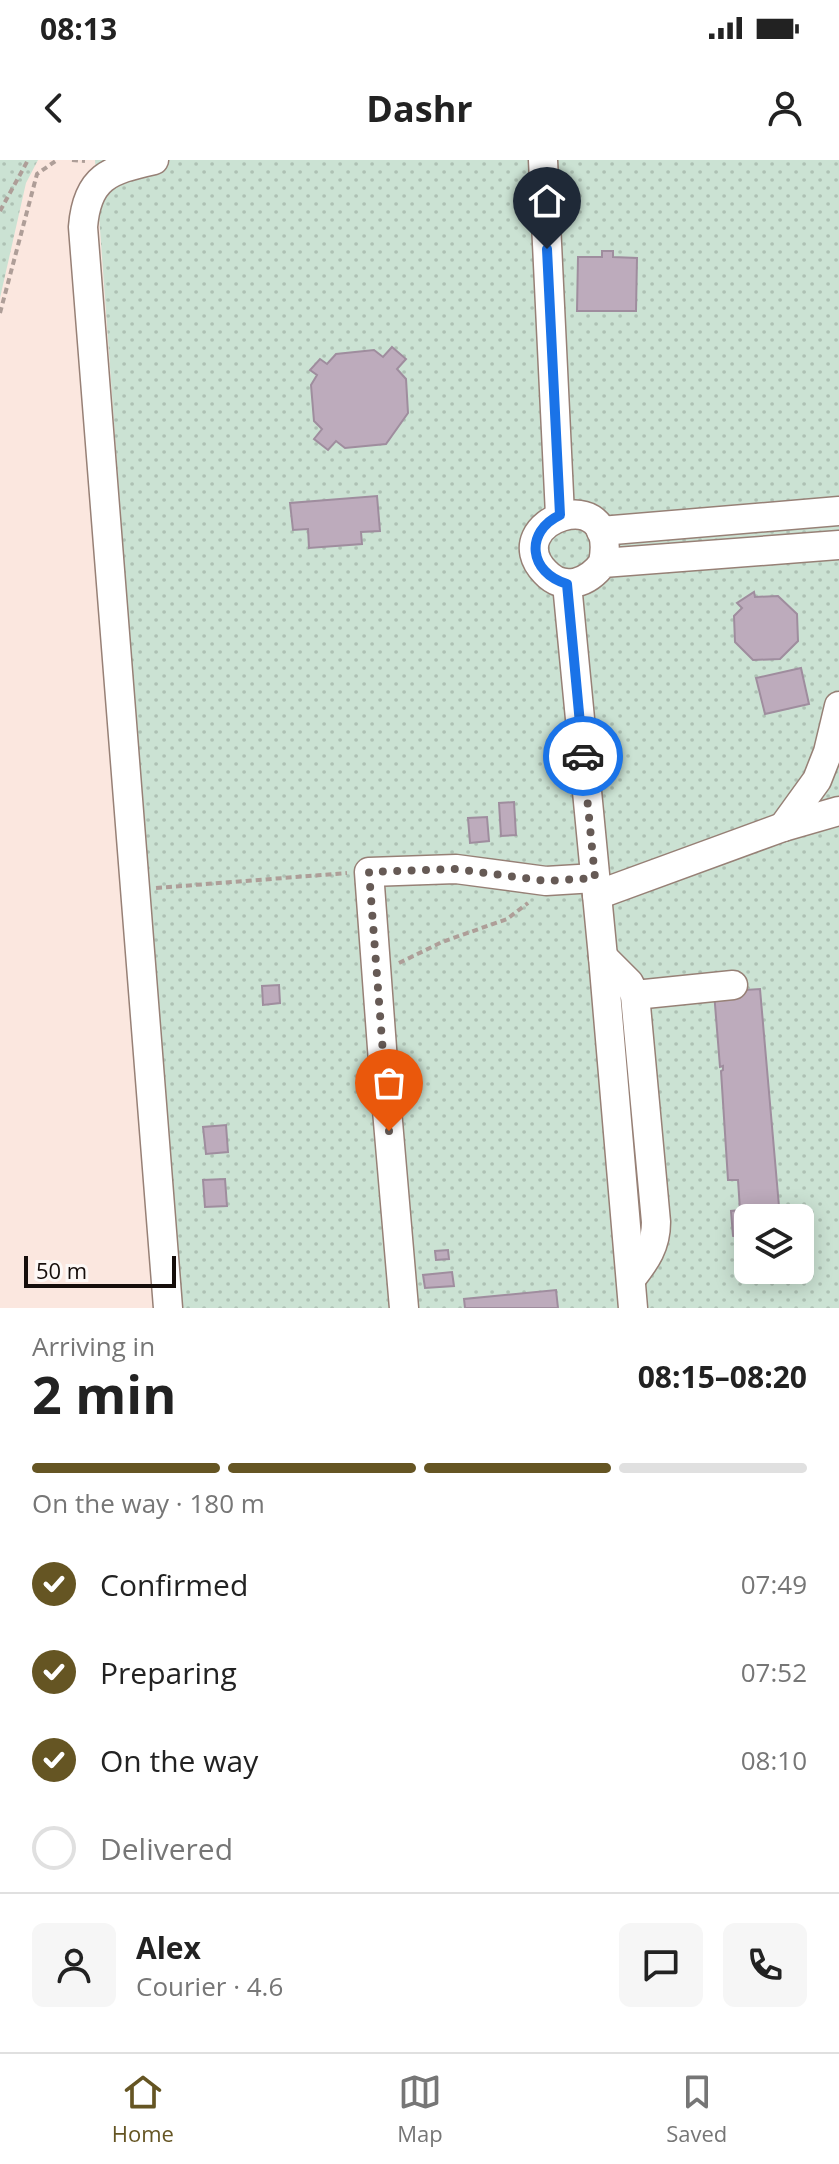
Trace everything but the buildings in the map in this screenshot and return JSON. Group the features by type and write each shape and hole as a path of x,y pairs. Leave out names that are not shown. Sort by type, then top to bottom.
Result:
{"lane":[{"path":"154,160 128,166 103,178 90,192 83,227 168,1308"},
{"path":"543,160 560,515"},
{"path":"601,531 839,511"},
{"path":"560,515 583,516 601,531 606,547 603,563 594,575 581,582 567,584 547,575 536,557 535,547 543,527 560,515"},
{"path":"603,563 835,553"},
{"path":"567,584 633,1308"},
{"path":"783,827 817,780 828,752 839,706"},
{"path":"404,1308 369,872 456,869 596,886 839,811"},
{"path":"603,957 629,983 635,995 656,1234 648,1258 631,1279"},
{"path":"635,995 733,985"}],"path":[{"path":"0,211 28,160"},
{"path":"0,313 37,174 57,160"},
{"path":"135,889 369,872"},
{"path":"377,978 400,962 442,942 507,919 534,898 546,881"}],"green space":[{"path":"0,160 38,160 26,183 0,298"},
{"path":"95,160 839,160 839,1308 178,1308"}],"way so far":[{"path":"389,1131 369,872 438,868 546,881 595,878 583,756"}],"route":[{"path":"547,249 560,515 543,527 535,547 536,557 547,575 567,584 583,756"}]}
